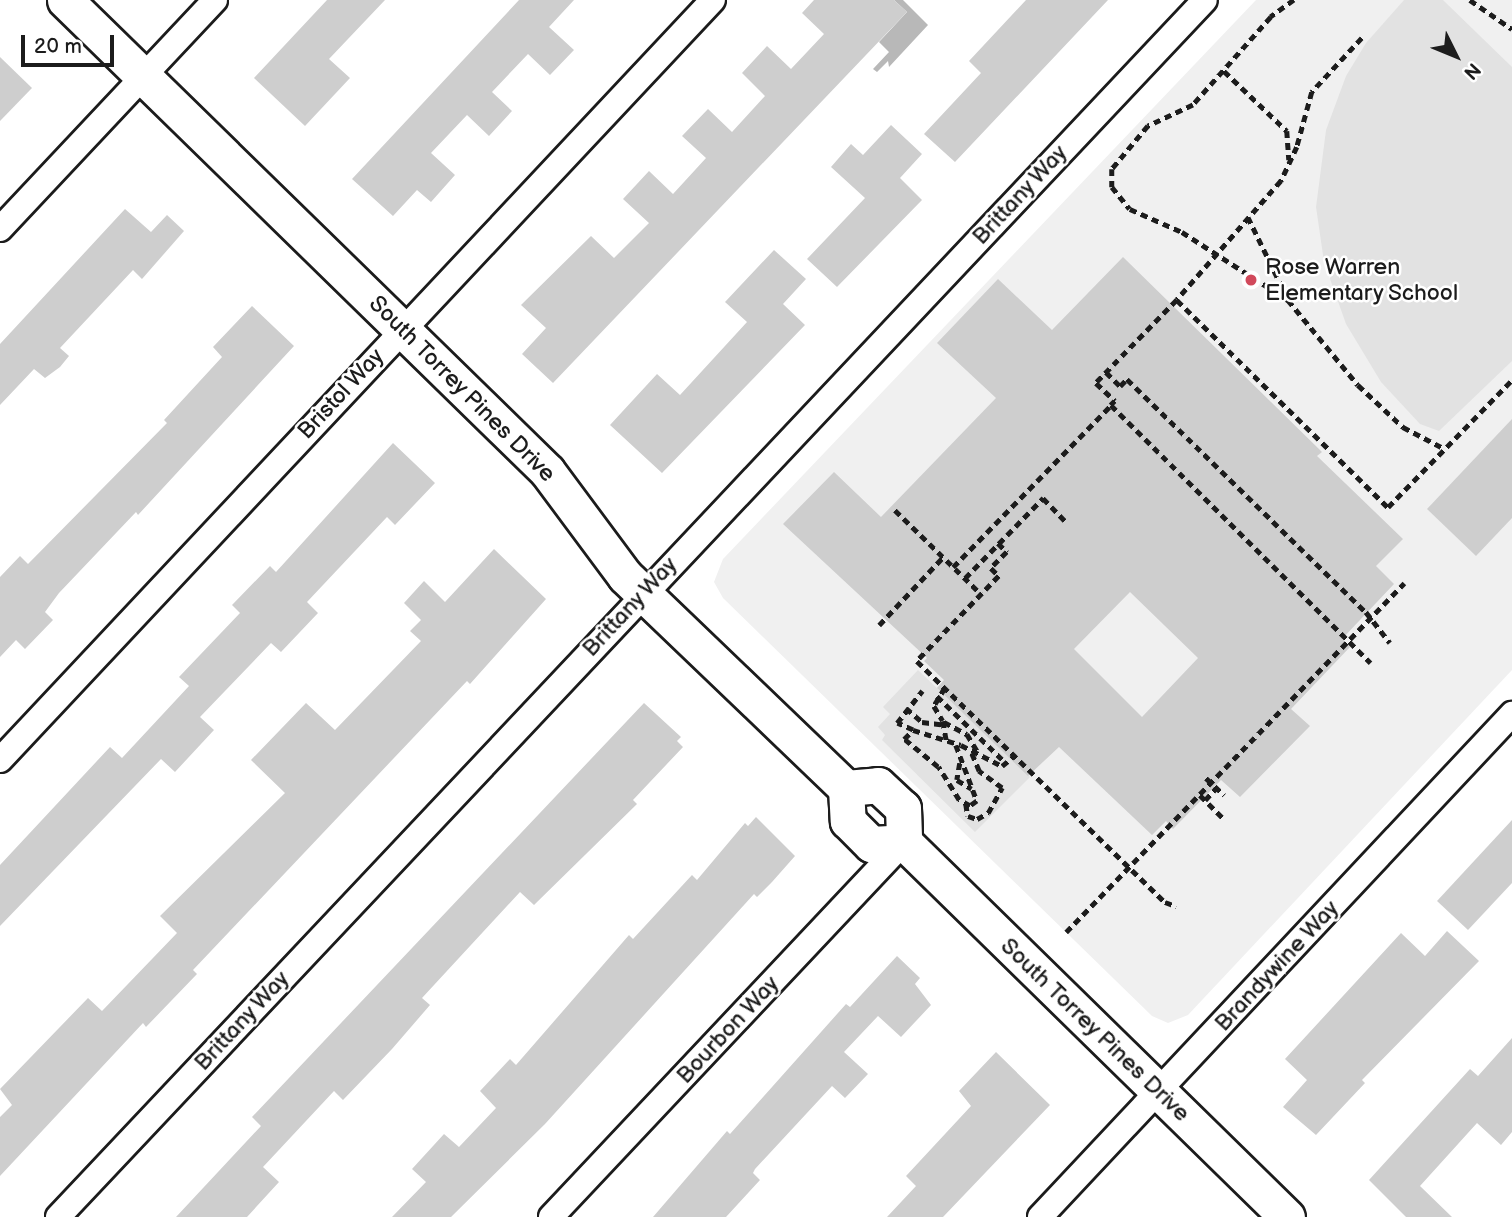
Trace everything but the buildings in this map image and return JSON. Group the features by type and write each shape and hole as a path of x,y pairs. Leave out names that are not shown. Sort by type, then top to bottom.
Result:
{"main road":[{"name":"South Torrey Pines Drive","path":"65,0 547,471 642,594 846,788 848,821 871,844 904,842 1287,1217"}],"street":[{"path":"0,229 215,0"},
{"name":"Bristol Way","path":"0,760 713,0"},
{"name":"Brittany Way","path":"58,1217 642,594 1205,0"},
{"name":"Brandywine Way","path":"1040,1217 1512,714"},
{"name":"Bourbon Way","path":"551,1217 904,842"}],"path":[{"path":"1289,300 1215,252 1130,209 1117,198 1110,180 1112,169 1148,126 1193,105 1271,17 1294,0"},
{"path":"1470,0 1512,29"},
{"path":"953,567 1115,401 1096,383 1177,300 1289,164 1312,92 1362,38"},
{"path":"1224,71 1287,131 1289,164"},
{"path":"1248,217 1289,300 1358,385 1403,427 1444,449"},
{"path":"1177,300 1388,507 1512,380"},
{"path":"1106,372 1120,386 1127,379 1366,612 1368,620 1390,643"},
{"path":"1111,405 1345,634 1348,642 1371,663"},
{"path":"965,578 1043,498 1065,521"},
{"path":"895,510 981,594"},
{"path":"998,543 1007,552 991,568 999,576 916,661 1165,902 1176,906"},
{"path":"879,625 943,557"},
{"path":"1066,932 1404,583"},
{"path":"945,688 937,696 934,706 944,724 947,744"},
{"path":"922,691 906,708 897,723 947,744 970,750 1002,766 1014,757"},
{"path":"937,696 1006,763"},
{"path":"906,708 922,722 944,724 967,734 979,754"},
{"path":"913,730 904,739 938,767 966,804 968,816 977,819 988,813 1002,788 979,771 970,750"},
{"path":"956,745 960,763 977,801 966,804"},
{"path":"960,763 957,780 972,789"},
{"path":"1206,778 1224,795"},
{"path":"1205,800 1216,788"},
{"path":"1200,795 1224,819"}],"shaded area":[{"path":"894,0 903,0 928,25 889,67 888,61 877,72 873,69 889,52 879,42 907,12"},
{"name":"Rose Warren Elementary School","path":"1256,0 1512,0 1512,670 1188,1015 1168,1023 1152,1016 723,598 714,582 723,559"},
{"path":"1404,0 1443,0 1512,67 1512,361 1439,431 1420,424 1381,382 1346,324 1324,262 1316,207 1326,130 1346,76 1366,43"},
{"path":"918,670 1030,777 975,832 882,740 885,735 878,727 890,714 883,707"}],"place":[{"name":"Rose Warren Elementary School","path":"1251,280"}]}
